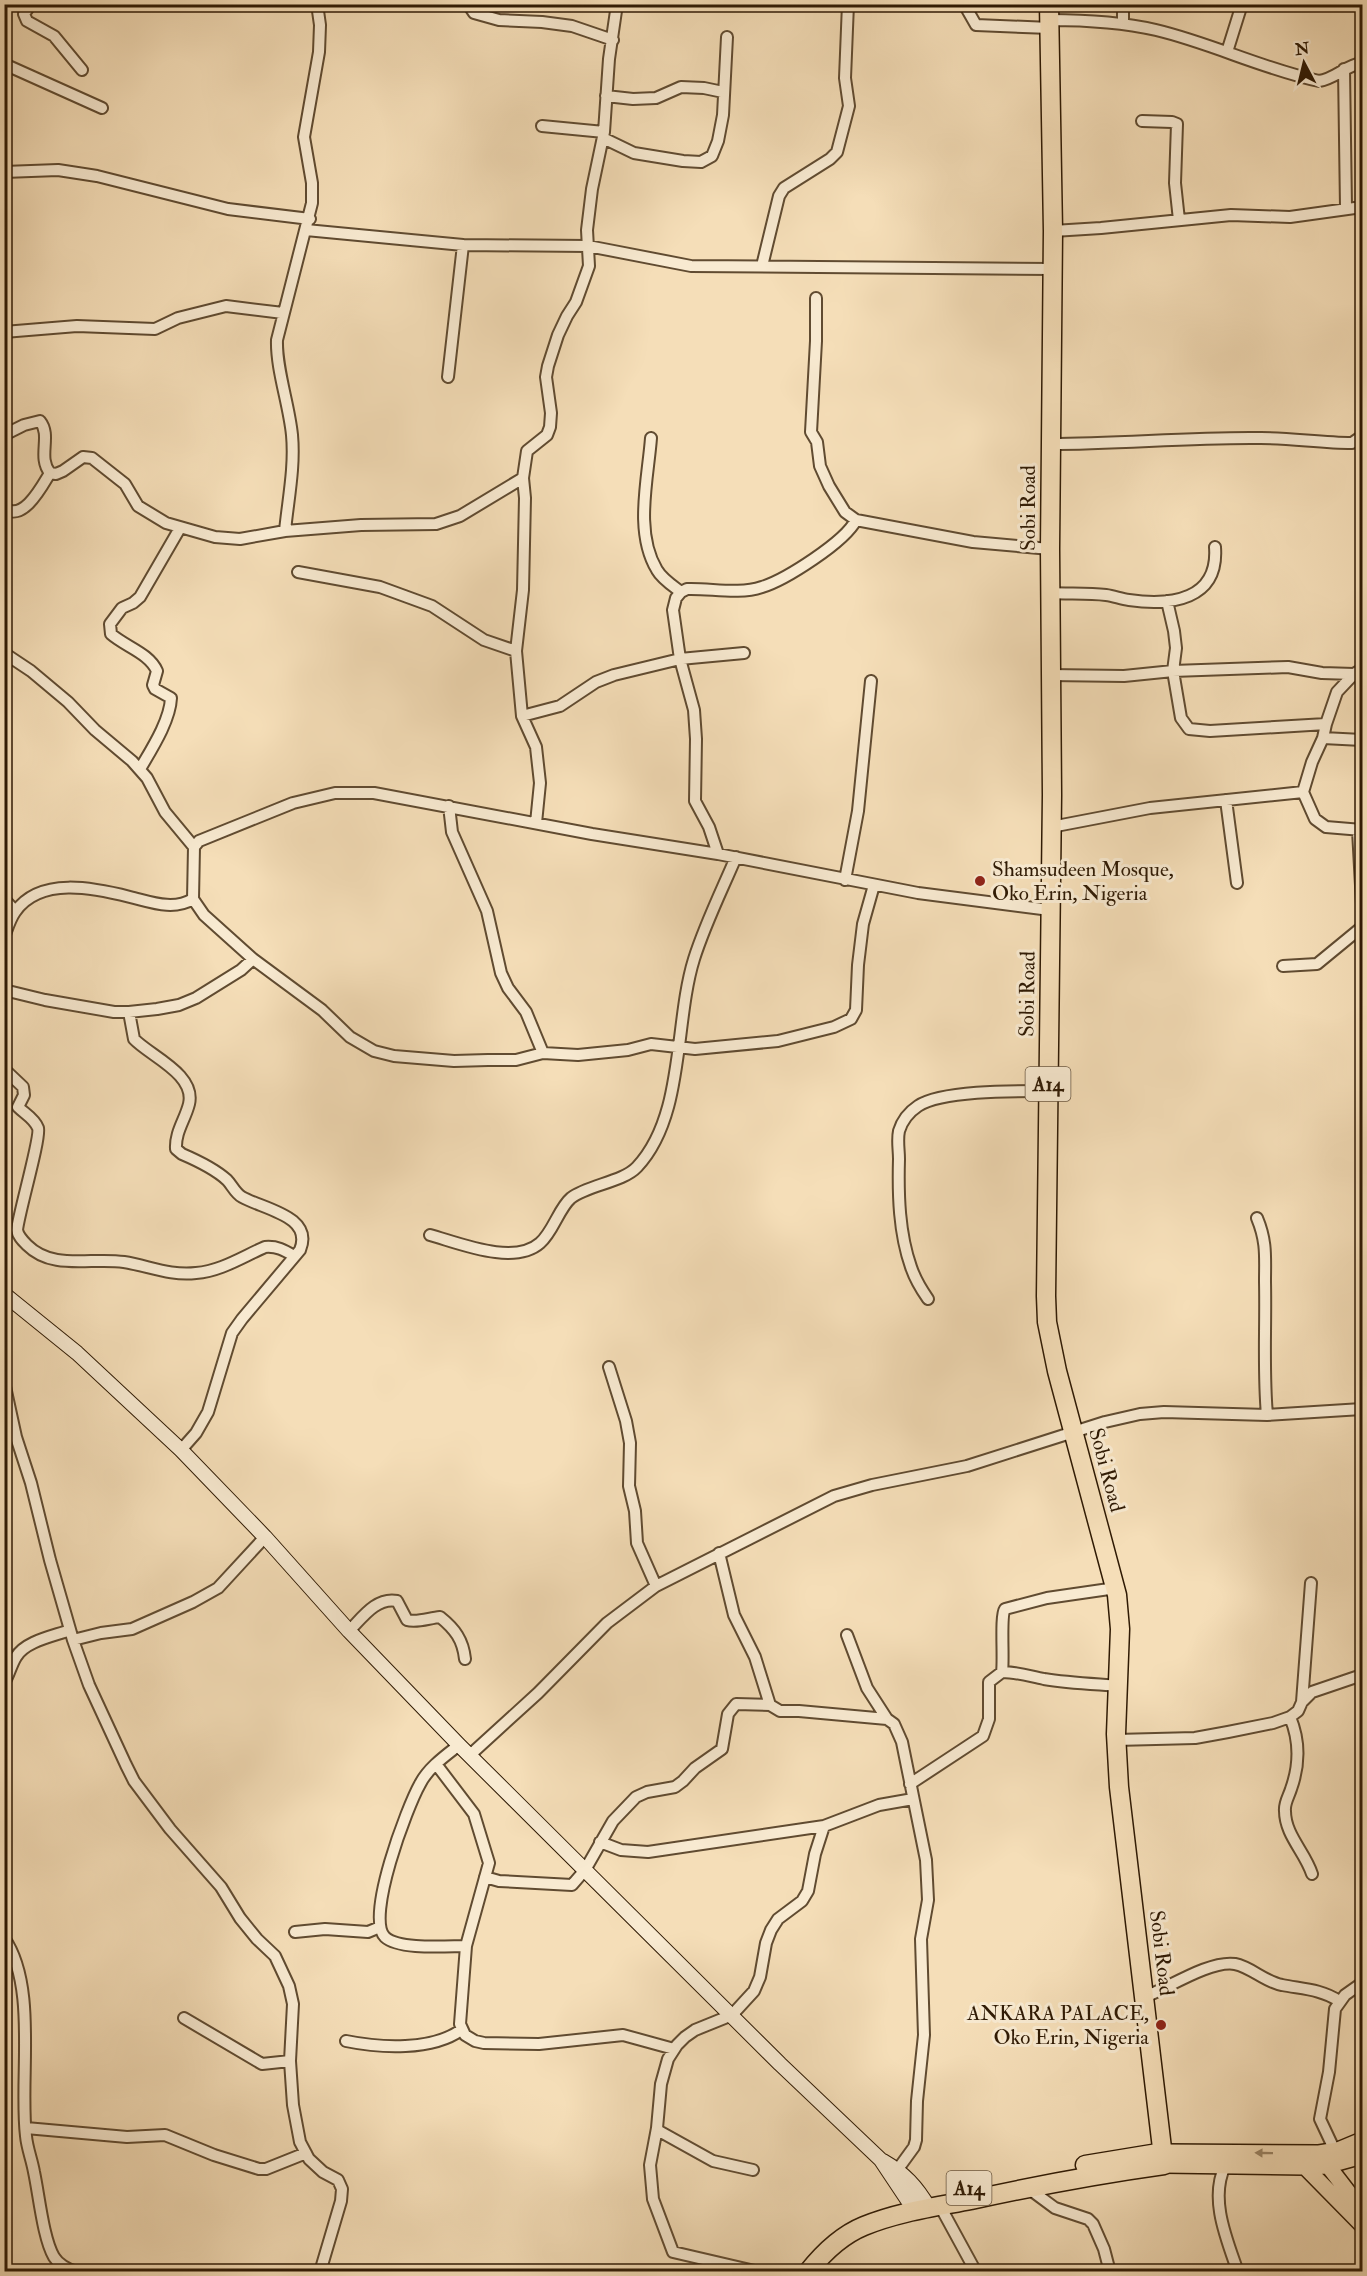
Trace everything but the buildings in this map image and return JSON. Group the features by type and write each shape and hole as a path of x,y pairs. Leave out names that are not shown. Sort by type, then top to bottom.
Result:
{"highway":[{"name":"Sobi Road","path":"1050,18 1053,270 1050,444 1051,826 1047,1322 1055,1363 1116,1588 1120,1629 1116,1740 1119,1787 1164,2159"},
{"name":"A14","path":"795,2271 806,2257 839,2229 858,2218 1028,2188 1164,2159"},
{"name":"A14","path":"808,2271 827,2250 845,2237 863,2227 923,2205 1070,2168 1164,2159"}],"main road":[{"path":"1323,2160 1335,2151 1362,2140"},
{"path":"1164,2159 1225,2166 1362,2156"},
{"path":"1164,2159 1300,2161 1362,2225"},
{"path":"1323,2160 1362,2210"}],"street":[{"path":"31,4 24,14 27,21 54,36 82,70"},
{"path":"285,531 292,438 288,402 277,353 283,313 312,203 312,183 304,137 319,52 320,25 317,4"},
{"path":"468,4 474,13 499,20 542,21 572,26 613,40"},
{"path":"536,823 540,783 536,747 522,716 516,651 523,590 525,498 523,478 527,451 547,435 550,427 551,413 546,377 548,366 558,335 576,302 589,266 587,230 592,189 604,135 606,96 617,4"},
{"path":"762,266 779,196 784,188 830,159 837,152 841,142 849,106 845,78 848,4"},
{"path":"964,4 976,25 1050,18 1124,24 1156,30 1319,81 1362,63"},
{"path":"1123,4 1124,24"},
{"path":"1227,52 1242,4"},
{"path":"542,126 604,135 633,153 701,162 712,156 718,141 723,115 727,37"},
{"path":"4,64 102,108"},
{"path":"1344,69 1346,208"},
{"path":"606,96 633,99 656,98 681,87 723,92"},
{"path":"1142,120 1177,124 1175,183 1179,220"},
{"path":"4,172 58,170 97,176 228,209 308,225 463,245 588,246 691,266 1053,270"},
{"path":"1053,231 1231,215 1290,217 1362,207"},
{"path":"448,377 463,245"},
{"path":"816,298 811,432 818,442 820,466 845,512 856,520 973,542 1050,549"},
{"path":"4,332 88,326 155,329 178,318 226,306 283,313"},
{"path":"4,435 24,425 40,422 45,433 43,458 50,473"},
{"path":"1050,444 1113,444 1179,438 1264,438 1352,443 1362,436"},
{"path":"651,438 645,531 657,571 681,592"},
{"path":"4,508 9,512 17,512 37,494 50,473 63,471 83,457 92,458 125,484 138,506 166,523 215,537 240,539 285,531 361,525 436,524 460,516 523,478"},
{"path":"718,854 695,801 694,710 680,659 673,609 676,598 687,589 732,591 761,588 782,579 818,557 852,528 856,520"},
{"path":"140,770 155,744 169,711 171,699 155,690 153,685 157,671 152,662 111,634 110,624 122,608 140,597 180,528"},
{"path":"1050,593 1106,596 1130,600 1167,601 1183,597 1204,587 1210,579 1214,569 1215,547"},
{"path":"298,572 380,587 432,606 484,640 516,651"},
{"path":"1167,601 1176,648 1173,671 1181,718 1190,729 1210,731 1326,724"},
{"path":"4,653 31,670 140,770 147,778 165,812 194,848"},
{"path":"522,716 560,706 596,682 614,675 680,659 744,653"},
{"path":"1050,675 1124,676 1173,671 1287,667 1322,673 1358,672"},
{"path":"1358,672 1337,692 1303,792 1315,819 1326,827 1360,830 1362,904"},
{"path":"845,880 858,811 871,681"},
{"path":"1323,738 1362,740"},
{"path":"1051,826 1150,808 1303,792"},
{"path":"874,885 863,924 856,1010 851,1019 834,1027 778,1041 695,1049 651,1044 628,1050 579,1055 543,1053 516,1060 454,1061 394,1056 374,1051 350,1038 322,1011 254,959 204,915 193,899 194,848 199,841 293,802 335,793 374,793 592,834 736,857 918,893 1050,910"},
{"path":"1226,800 1237,884"},
{"path":"448,806 452,832 487,911 501,974 507,988 526,1012 543,1053"},
{"path":"430,1235 495,1253 520,1252 539,1244 570,1199 636,1169 654,1144 671,1096 694,960 736,857"},
{"path":"4,937 15,911 39,891 59,888 88,889 168,906 186,903 193,899"},
{"path":"4,899 15,911"},
{"path":"1283,966 1317,964 1362,927"},
{"path":"4,990 96,1009 129,1012 186,1003 241,970 254,959"},
{"path":"129,1012 134,1039 171,1067 186,1086 189,1104 179,1127 176,1149 226,1178 242,1197 286,1216 300,1229 303,1236 300,1250 232,1334 208,1412 196,1433 182,1450"},
{"path":"4,1069 23,1087 24,1095 18,1107 30,1117 38,1129 38,1143 28,1176 17,1230 20,1238 36,1252 47,1258 61,1261 112,1261 176,1274 214,1270 265,1247 281,1248 294,1256"},
{"path":"928,1299 911,1267 904,1238 899,1176 899,1132 906,1116 918,1106 929,1101 966,1095 1048,1091"},
{"path":"1257,1218 1264,1236 1266,1322 1264,1387 1267,1415"},
{"path":"4,1294 76,1353 182,1450 459,1745 881,2160 923,2205 976,2271"},
{"path":"609,1367 626,1421 630,1443 629,1486 635,1511 637,1543 656,1586"},
{"path":"4,1382 10,1438 31,1483 50,1560 88,1685 134,1781 170,1829 221,1887 240,1918 275,1956 289,1986 293,2004 290,2061 293,2105 300,2142 309,2159 323,2172 338,2180 342,2188 342,2201 320,2271"},
{"path":"470,1755 538,1693 607,1623 656,1586 834,1496 872,1485 967,1466 1105,1422 1140,1414 1164,1412 1267,1415 1362,1409"},
{"path":"4,1683 15,1659 24,1648 72,1635 132,1629 219,1588 265,1537"},
{"path":"719,1553 734,1615 755,1657 770,1705"},
{"path":"1116,1740 1195,1738 1273,1723 1290,1717 1298,1711 1302,1702 1311,1583"},
{"path":"1002,1672 1004,1654 1001,1617 1005,1609 1065,1594 1116,1588"},
{"path":"350,1631 372,1608 385,1601 397,1600 407,1620 414,1622 424,1618 440,1617 446,1622 463,1644 465,1659"},
{"path":"847,1635 867,1688 887,1719 894,1724 902,1742 928,1879 928,1900 921,1939 924,2035 917,2101 916,2140 914,2147 898,2169"},
{"path":"910,1784 983,1736 989,1719 988,1682 1002,1672 1019,1672 1058,1680 1119,1686"},
{"path":"1302,1702 1312,1692 1362,1675"},
{"path":"485,1877 499,1881 569,1885 585,1870 613,1821 636,1797 647,1792 675,1787 695,1768 722,1749 728,1714 736,1704 770,1705 780,1711 799,1710 887,1719"},
{"path":"1290,1717 1298,1748 1297,1766 1286,1802 1285,1815 1292,1836 1309,1864 1311,1874"},
{"path":"459,1745 436,1764 421,1782 399,1832 386,1878 380,1927 386,1938 405,1945 466,1946"},
{"path":"436,1764 474,1814 489,1863 466,1946 460,2005 461,2030 465,2036 484,2043 539,2044 624,2035 674,2049"},
{"path":"600,1842 621,1850 648,1852 824,1826 879,1805 912,1799"},
{"path":"759,2271 673,2252 653,2199 650,2164 657,2128 661,2084 668,2060 685,2037 695,2030 732,2015 754,1991 760,1977 766,1943 778,1919 802,1900 808,1891 813,1862 824,1826"},
{"path":"295,1932 325,1929 368,1932 380,1927"},
{"path":"4,1938 9,1945 20,1977 24,2014 26,2128 50,2248 55,2259 76,2271"},
{"path":"1145,1997 1185,1977 1221,1965 1233,1964 1279,1985 1320,1991 1339,2001"},
{"path":"1335,2151 1320,2119 1329,2072 1335,2009 1339,2001 1362,1983"},
{"path":"184,2018 262,2064 290,2061"},
{"path":"346,2041 371,2046 394,2046 451,2037 461,2030"},
{"path":"26,2128 127,2137 165,2135 214,2155 259,2169 266,2169 306,2153"},
{"path":"657,2128 664,2135 713,2161 753,2170"},
{"path":"881,2160 898,2169 913,2184 923,2205"},
{"path":"1225,2166 1219,2195 1222,2224 1238,2271"},
{"path":"1028,2188 1055,2208 1093,2224 1104,2249 1110,2271"}],"place":[{"name":"Shamsudeen Mosque, Oko Erin, Nigeria","path":"980,881"},
{"name":"ANKARA PALACE, Oko Erin, Nigeria","path":"1161,2025"}]}
